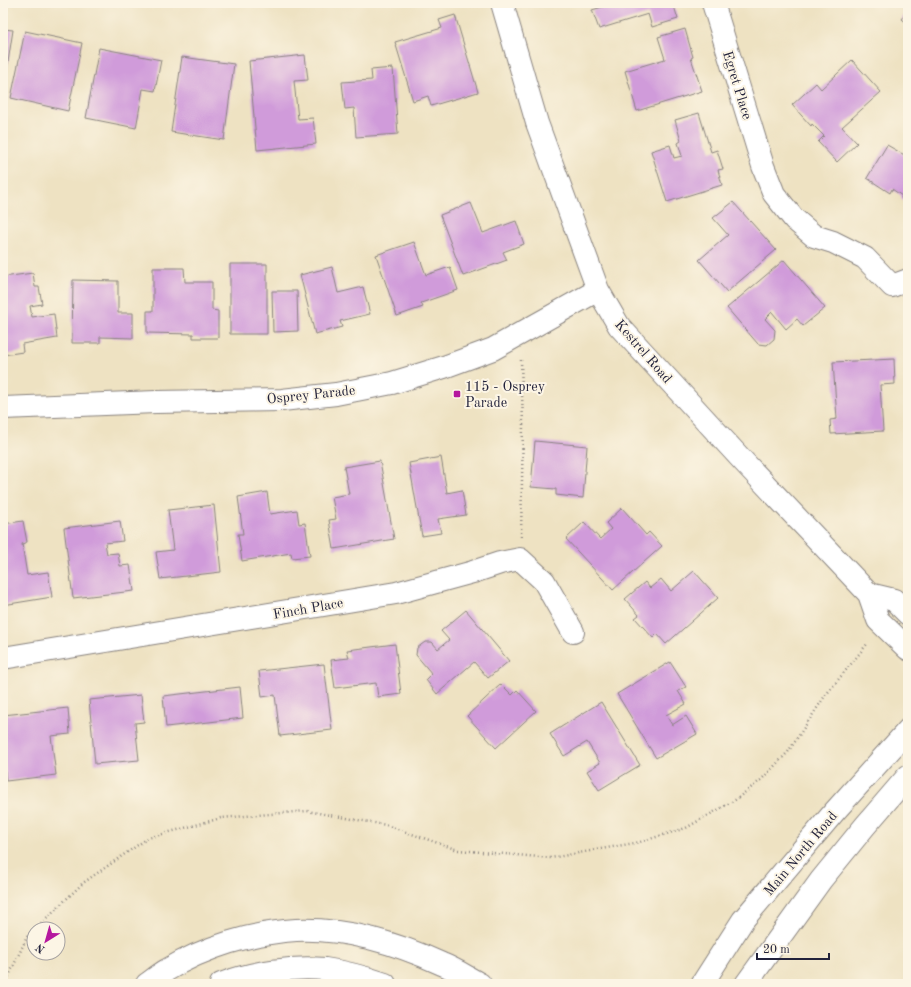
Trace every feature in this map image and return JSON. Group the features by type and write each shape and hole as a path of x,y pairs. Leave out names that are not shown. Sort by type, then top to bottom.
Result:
{"main road":[{"name":"Kestrel Road","path":"502,3 537,123 598,290 619,326 744,462 869,594 878,620 908,649"},
{"name":"Egret Place","path":"713,3 763,166 774,194 794,218 814,236 833,242 865,258 892,286 908,280"},
{"name":"Osprey Parade","path":"3,408 156,402 282,400 336,394 392,383 444,367 493,349 598,290"},
{"name":"Finch Place","path":"3,658 396,593 500,563 520,559 544,581 573,632"},
{"path":"869,594 894,600 908,614"},
{"name":"Main North Road","path":"702,984 743,920 835,811 908,730"},
{"path":"746,984 821,880 908,776"},
{"path":"147,984 166,970 210,948 253,936 296,930 325,931 353,935 393,945 444,964 480,984"},
{"path":"221,984 274,971 324,969 354,974 385,984"}],"path":[{"path":"520,354 523,424 521,542"},
{"path":"43,921 83,883 148,838 221,818 307,811 386,825 458,850 551,858 640,842 686,828 735,800 761,780 788,752 825,696 868,643"},
{"path":"5,984 26,939"}],"building":[{"path":"609,3 673,3 678,19 652,27 648,14 599,29 592,10 609,5"},
{"path":"908,11 908,24 902,19"},
{"path":"455,15 478,92 431,106 428,96 413,101 395,42 442,28 439,20"},
{"path":"3,29 13,30 4,88 3,88"},
{"path":"685,29 693,57 691,58 702,91 637,111 625,71 665,59 658,37"},
{"path":"25,31 82,43 68,111 11,98"},
{"path":"99,48 161,60 155,91 143,89 136,128 86,118"},
{"path":"305,55 308,80 294,81 298,119 313,118 316,144 257,150 249,61"},
{"path":"182,57 234,64 224,140 171,132"},
{"path":"852,60 881,92 842,127 857,143 837,162 818,142 824,136 812,124 811,126 792,105 816,83 821,89"},
{"path":"393,68 398,134 356,137 354,108 345,109 342,82 372,80 371,70"},
{"path":"699,113 711,152 717,150 723,169 718,170 722,185 667,202 651,151 670,145 674,158 682,156 678,143 681,141 675,120"},
{"path":"887,145 908,157 908,202 901,198 902,196 892,189 890,193 867,178"},
{"path":"733,202 776,250 727,292 699,260 728,235 713,218"},
{"path":"471,203 483,233 516,221 524,244 503,252 507,260 463,276 440,215"},
{"path":"414,242 426,275 450,267 458,290 421,303 423,307 397,316 376,255"},
{"path":"784,260 825,308 803,326 797,319 786,329 772,312 765,319 775,330 774,339 767,345 758,344 727,308"},
{"path":"230,264 267,264 267,334 230,334"},
{"path":"332,267 338,293 363,287 370,314 340,321 342,327 315,334 300,275"},
{"path":"153,268 184,268 185,282 212,282 212,310 218,311 218,338 193,338 193,334 147,333 147,311 153,311"},
{"path":"33,273 35,287 39,287 42,304 30,306 32,317 54,314 57,338 22,344 23,352 3,355 3,277"},
{"path":"73,280 118,281 118,313 133,313 133,338 100,337 100,343 72,343"},
{"path":"272,291 297,291 298,331 273,332"},
{"path":"894,359 895,384 880,385 883,431 831,434 830,420 837,419 833,362"},
{"path":"535,441 587,446 583,498 556,495 556,489 531,487"},
{"path":"441,457 447,493 462,490 466,515 438,519 441,533 422,536 409,463"},
{"path":"380,461 394,539 334,549 329,520 336,519 332,497 349,494 344,467"},
{"path":"267,492 270,514 297,510 299,524 305,523 310,556 292,558 291,553 242,561 238,534 243,534 238,497"},
{"path":"214,505 221,572 160,579 156,552 173,550 168,510"},
{"path":"622,508 646,535 649,532 662,546 613,590 566,539 584,522 600,539 611,529 606,523"},
{"path":"23,521 27,542 22,544 27,575 48,572 52,597 3,605 3,524"},
{"path":"120,521 123,541 105,543 107,554 118,553 120,566 130,565 134,591 73,598 64,528"},
{"path":"694,571 718,598 666,644 657,634 653,638 635,618 639,615 625,599 645,582 650,588 661,579 671,591"},
{"path":"466,610 509,661 488,678 474,662 437,694 426,680 432,674 416,655 417,648 425,642 432,642 438,649 449,640 441,631"},
{"path":"395,644 401,694 378,697 376,683 335,688 331,660 349,658 347,650"},
{"path":"670,662 686,687 678,691 686,704 666,715 672,725 686,716 697,734 656,758 617,694"},
{"path":"324,664 332,730 280,736 275,695 262,697 259,671"},
{"path":"501,684 512,695 517,690 536,711 496,748 467,716"},
{"path":"240,687 243,718 166,727 163,696"},
{"path":"141,695 144,722 135,723 139,760 95,764 89,700"},
{"path":"601,702 640,765 599,790 587,771 600,763 587,742 564,756 550,734"},
{"path":"68,708 70,734 51,736 56,775 6,781 3,752 3,715"}],"place":[{"name":"115 - Osprey Parade","path":"457,394"}]}
